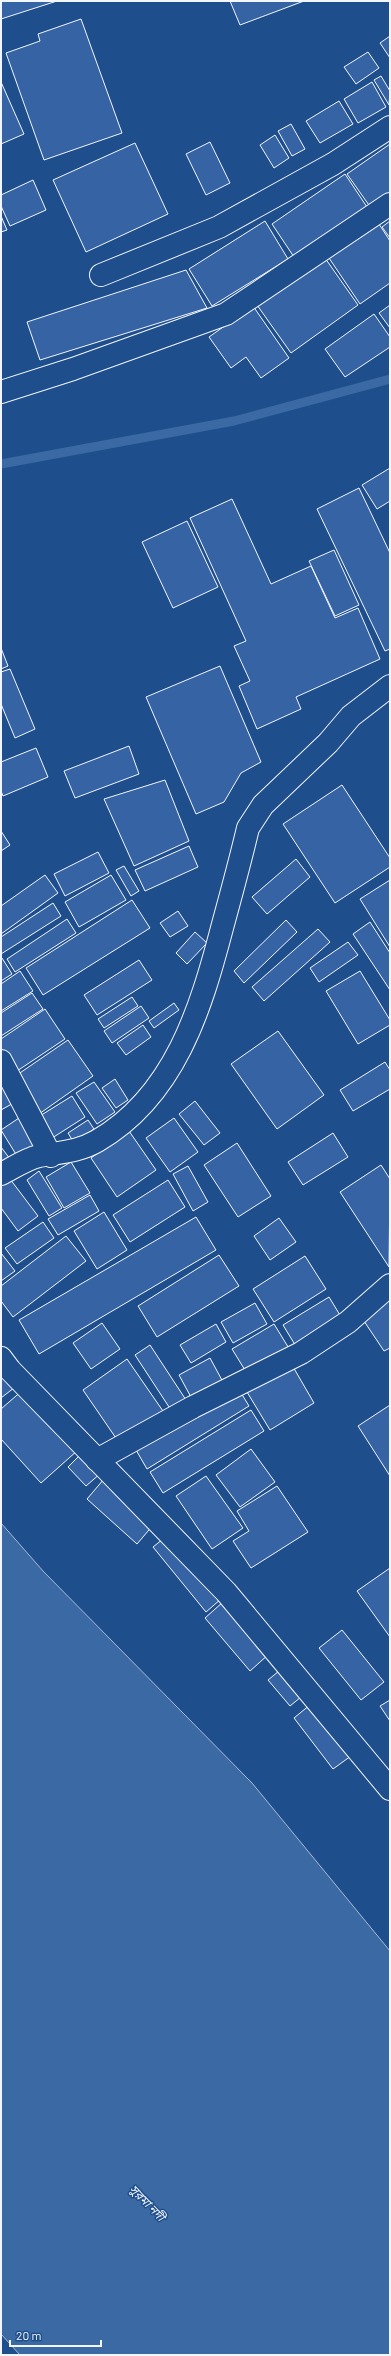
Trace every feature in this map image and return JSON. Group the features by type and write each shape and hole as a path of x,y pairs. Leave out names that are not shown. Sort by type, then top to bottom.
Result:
{"street":[{"path":"101,275 219,227 333,164 390,127"},
{"path":"1,392 73,369 226,314 390,204"},
{"path":"1,1174 26,1161 40,1156 51,1156 73,1151 97,1140 136,1111 167,1073 187,1036 205,990 248,828 263,805 328,743 351,716 390,686"},
{"path":"1,1061 51,1156"},
{"path":"97,1460 194,1407 301,1354 348,1322 390,1285"},
{"path":"1,1358 97,1460 226,1592 390,1789"}],"water":[{"name":"সুরমা নদী","path":"1,1523 43,1571 252,1783 390,1951 390,2355 20,2355 1,2334"}],"building":[{"path":"1,1 57,1 1,19"},
{"path":"230,1 304,1 240,25"},
{"path":"81,19 122,133 44,160 6,53 40,41 38,34"},
{"path":"390,36 390,58 380,43"},
{"path":"368,52 379,68 356,84 344,67"},
{"path":"381,76 390,91 389,105 374,80"},
{"path":"1,82 24,134 1,144"},
{"path":"372,82 386,107 358,123 344,99"},
{"path":"339,101 353,124 320,143 306,121"},
{"path":"291,124 305,149 292,156 278,131"},
{"path":"275,135 289,158 274,168 260,145"},
{"path":"210,142 230,183 206,195 186,154"},
{"path":"135,143 168,214 86,252 53,180"},
{"path":"390,144 390,195 371,208 347,174"},
{"path":"345,174 367,207 294,257 272,224"},
{"path":"33,180 46,210 10,226 1,206 1,195"},
{"path":"1,216 7,230 1,232"},
{"path":"265,221 288,259 212,306 189,269"},
{"path":"390,221 390,238 382,227"},
{"path":"379,224 390,241 390,283 360,304 329,258"},
{"path":"325,258 358,305 291,353 257,305"},
{"path":"186,270 207,308 40,360 27,322"},
{"path":"390,305 390,328 379,313"},
{"path":"253,306 289,358 261,378 246,357 231,368 209,337"},
{"path":"374,314 390,337 390,347 345,377 325,349"},
{"path":"390,468 390,501 377,509 362,485"},
{"path":"359,488 390,553 390,649 385,651 317,509"},
{"path":"232,499 271,584 311,566 335,618 358,608 380,659 296,697 301,709 257,729 239,686 250,681 234,646 246,641 190,518"},
{"path":"187,521 218,587 173,608 142,542"},
{"path":"334,550 359,605 335,616 309,561"},
{"path":"1,648 8,666 1,669"},
{"path":"220,666 261,762 241,773 224,802 196,814 146,697"},
{"path":"10,669 35,729 15,738 1,704 1,672"},
{"path":"129,746 139,774 75,798 64,771"},
{"path":"36,748 48,777 3,796 1,791 1,762"},
{"path":"165,780 189,841 134,866 104,799"},
{"path":"342,785 390,858 390,867 335,903 283,824"},
{"path":"1,831 10,845 1,851"},
{"path":"189,846 198,867 145,891 135,870"},
{"path":"98,852 109,873 65,896 54,874"},
{"path":"296,859 310,877 267,914 252,897"},
{"path":"124,866 139,891 131,896 116,870"},
{"path":"45,875 58,893 1,934 1,906"},
{"path":"111,875 126,900 79,927 65,902"},
{"path":"390,880 390,947 360,899"},
{"path":"132,900 150,928 43,995 26,968"},
{"path":"53,903 61,916 1,954 1,937"},
{"path":"178,911 188,926 170,937 160,923"},
{"path":"67,919 76,933 15,972 7,959"},
{"path":"286,920 297,932 244,983 234,971"},
{"path":"370,922 390,953 390,990 353,934"},
{"path":"318,929 330,942 264,1001 252,987"},
{"path":"195,932 207,943 187,964 176,953"},
{"path":"348,942 358,955 319,982 310,968"},
{"path":"2,958 12,974 1,981 1,959"},
{"path":"139,960 152,980 97,1015 84,995"},
{"path":"20,971 33,991 1,1011 1,984"},
{"path":"360,971 390,1020 390,1025 358,1044 326,991"},
{"path":"32,993 43,1009 1,1036 1,1013"},
{"path":"132,997 138,1006 104,1028 98,1019"},
{"path":"174,1003 179,1010 154,1028 149,1021"},
{"path":"141,1006 149,1018 112,1043 104,1031"},
{"path":"45,1009 65,1039 17,1071 1,1048 1,1039"},
{"path":"143,1025 151,1037 126,1055 117,1043"},
{"path":"278,1031 324,1095 277,1129 231,1064"},
{"path":"68,1040 93,1076 39,1114 14,1077"},
{"path":"385,1062 390,1070 390,1089 353,1111 340,1090"},
{"path":"115,1079 128,1100 116,1108 102,1088"},
{"path":"1,1080 19,1100 1,1110"},
{"path":"94,1082 115,1112 97,1124 76,1093"},
{"path":"72,1096 85,1117 49,1140 35,1119"},
{"path":"195,1101 220,1133 204,1145 179,1114"},
{"path":"22,1116 39,1142 17,1156 1,1130"},
{"path":"174,1118 198,1152 170,1172 146,1138"},
{"path":"88,1120 94,1129 74,1143 68,1133"},
{"path":"129,1131 156,1170 117,1197 91,1158"},
{"path":"333,1133 348,1157 303,1185 288,1162"},
{"path":"237,1143 271,1196 238,1217 204,1165"},
{"path":"1,1147 10,1159 1,1162"},
{"path":"71,1162 90,1193 64,1208 46,1177"},
{"path":"381,1165 390,1179 389,1267 340,1192"},
{"path":"188,1166 208,1202 193,1211 173,1174"},
{"path":"39,1171 62,1208 49,1216 27,1180"},
{"path":"10,1179 38,1216 18,1231 1,1208 1,1185"},
{"path":"168,1180 185,1207 130,1242 113,1215"},
{"path":"90,1195 99,1211 58,1235 48,1219"},
{"path":"104,1212 127,1250 97,1269 74,1231"},
{"path":"196,1217 216,1250 39,1354 19,1320"},
{"path":"279,1218 296,1242 270,1260 254,1236"},
{"path":"43,1222 54,1238 17,1264 5,1248"},
{"path":"66,1236 86,1261 13,1317 1,1301 1,1286"},
{"path":"1,1253 15,1271 1,1281"},
{"path":"219,1255 239,1286 157,1337 138,1306"},
{"path":"305,1256 326,1289 274,1322 253,1289"},
{"path":"390,1295 390,1348 384,1351 360,1315"},
{"path":"329,1297 343,1320 297,1348 283,1325"},
{"path":"255,1303 267,1324 233,1343 221,1322"},
{"path":"102,1323 120,1349 91,1369 73,1343"},
{"path":"216,1324 226,1342 191,1363 180,1345"},
{"path":"274,1324 290,1350 248,1375 232,1349"},
{"path":"150,1345 186,1400 171,1410 135,1355"},
{"path":"210,1358 223,1382 192,1399 179,1375"},
{"path":"127,1359 165,1414 120,1444 83,1390"},
{"path":"292,1365 314,1403 270,1430 247,1392"},
{"path":"1,1374 19,1384 1,1398"},
{"path":"238,1388 249,1406 147,1469 136,1450"},
{"path":"24,1389 78,1450 41,1483 1,1439 1,1409"},
{"path":"390,1405 390,1476 358,1426"},
{"path":"251,1410 264,1431 163,1493 150,1472"},
{"path":"251,1449 275,1482 240,1507 216,1475"},
{"path":"82,1453 101,1473 86,1486 68,1467"},
{"path":"206,1476 243,1528 212,1549 176,1496"},
{"path":"104,1479 154,1524 137,1544 87,1499"},
{"path":"277,1486 308,1532 251,1568 233,1541 249,1531 237,1511"},
{"path":"168,1535 221,1599 206,1612 153,1547"},
{"path":"390,1568 390,1637 357,1591"},
{"path":"223,1602 269,1654 250,1671 205,1618"},
{"path":"342,1630 384,1682 361,1700 319,1648"},
{"path":"279,1671 301,1697 290,1706 268,1680"},
{"path":"390,1700 390,1721 380,1706"},
{"path":"311,1704 351,1756 333,1769 294,1718"}],"waterway":[{"path":"1,464 234,421 390,379"}]}
